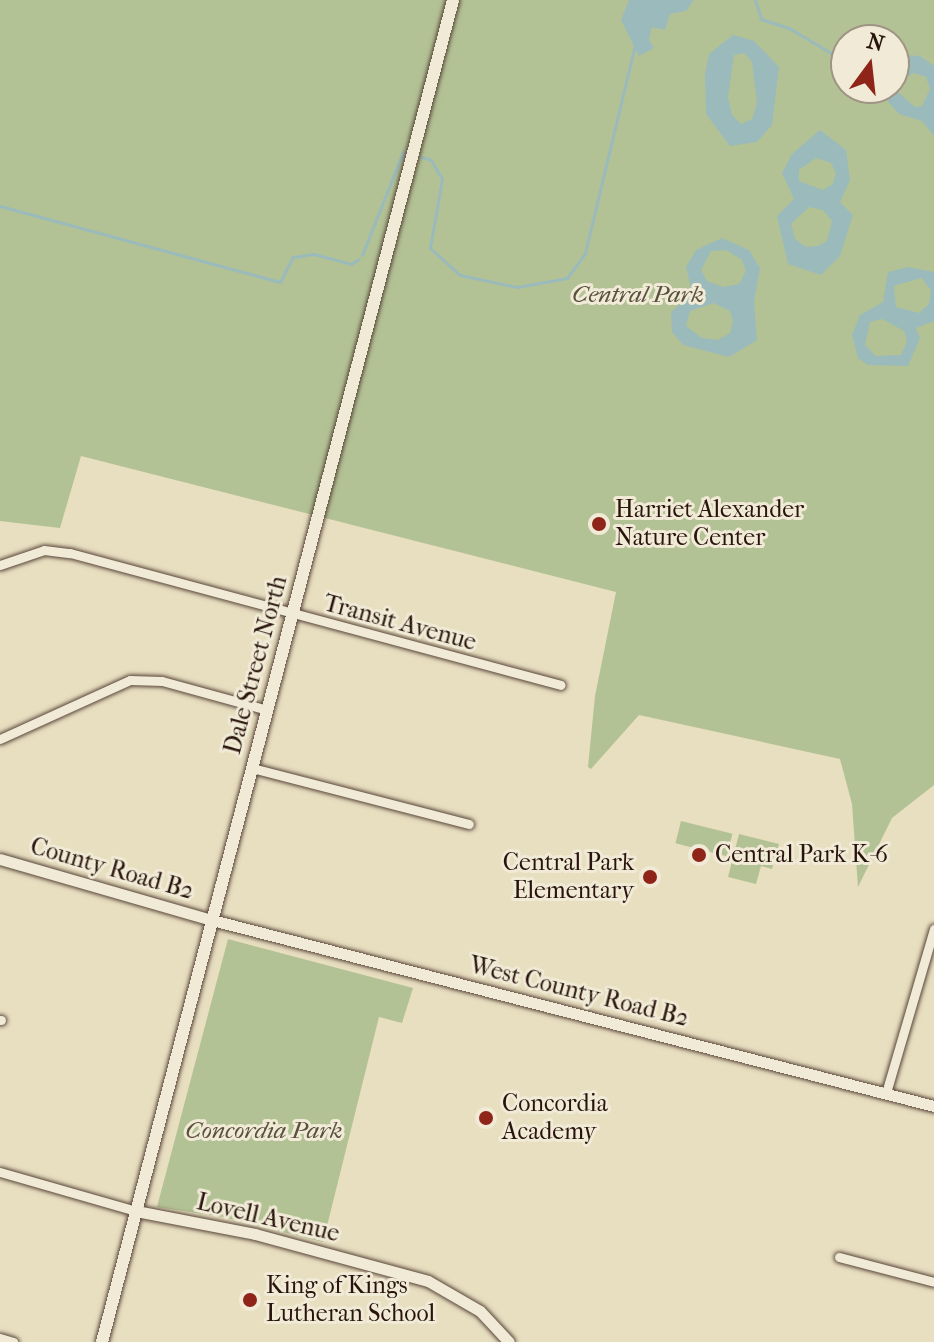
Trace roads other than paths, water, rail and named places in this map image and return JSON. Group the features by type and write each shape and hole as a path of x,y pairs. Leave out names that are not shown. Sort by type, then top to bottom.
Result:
{"main road":[{"name":"Dale Street North","path":"102,1342 453,0"}],"street":[{"name":"Transit Avenue","path":"0,565 44,550 561,685"},
{"path":"0,739 130,680 174,683 267,710"},
{"path":"252,768 469,824"},
{"name":"County Road B2","path":"0,859 212,920"},
{"name":"West County Road B2","path":"212,920 934,1106"},
{"path":"886,1093 934,929"},
{"name":"Lovell Avenue","path":"0,1172 136,1211 255,1234 428,1281 480,1311 509,1342"},
{"path":"839,1257 934,1282"},
{"path":"0,1338 13,1342"}],"water":[{"path":"629,0 694,0 686,11 670,14 665,30 652,27 649,40 654,48 639,56 621,20"},
{"path":"733,35 754,41 779,67 772,125 757,142 730,146 706,114 705,74 709,54","holes":["744,53 752,62 757,103 752,119 741,124 732,115 728,97 734,55"]},
{"path":"910,55 920,56 934,66 934,136 922,121 899,114 890,104 910,103 915,107 922,106 930,89 926,77 914,73 910,75"},
{"path":"820,130 846,150 850,180 840,202 853,215 840,256 821,275 788,264 777,216 794,199 782,173 792,154","holes":["816,158 831,163 836,173 833,184 823,190 799,181 799,170","809,207 823,210 832,221 827,241 806,247 795,239 791,224"]},
{"path":"722,238 749,250 760,268 754,302 757,340 729,357 683,345 672,332 671,312 692,293 686,267 696,250","holes":["726,250 742,260 746,271 739,284 723,287 707,281 701,270 711,251","714,303 730,311 733,321 730,333 718,340 702,338 686,326 690,311"]},
{"path":"908,267 934,272 934,321 916,328 920,338 908,366 868,365 858,358 852,335 860,315 883,302 888,272","holes":["921,278 931,290 929,304 919,313 896,307 894,286","882,319 904,331 907,342 901,355 876,356 865,345 870,322"]}],"waterway":[{"path":"755,0 761,19 789,28 830,52"},
{"path":"422,157 431,160 442,179 430,248 460,275 517,287 567,278 585,253 635,45"},
{"path":"362,255 403,152"},
{"path":"0,206 280,282 293,257 314,254 351,264 359,259"}],"place":[{"name":"Harriet Alexander Nature Center","path":"599,524"},
{"name":"Central Park K-6","path":"699,855"},
{"name":"Central Park Elementary","path":"650,877"},
{"name":"Concordia Academy","path":"486,1118"},
{"name":"King of Kings Lutheran School","path":"250,1300"}],"park label":[{"name":"Central Park","path":"638,295"},
{"name":"Concordia Park","path":"264,1131"}]}
